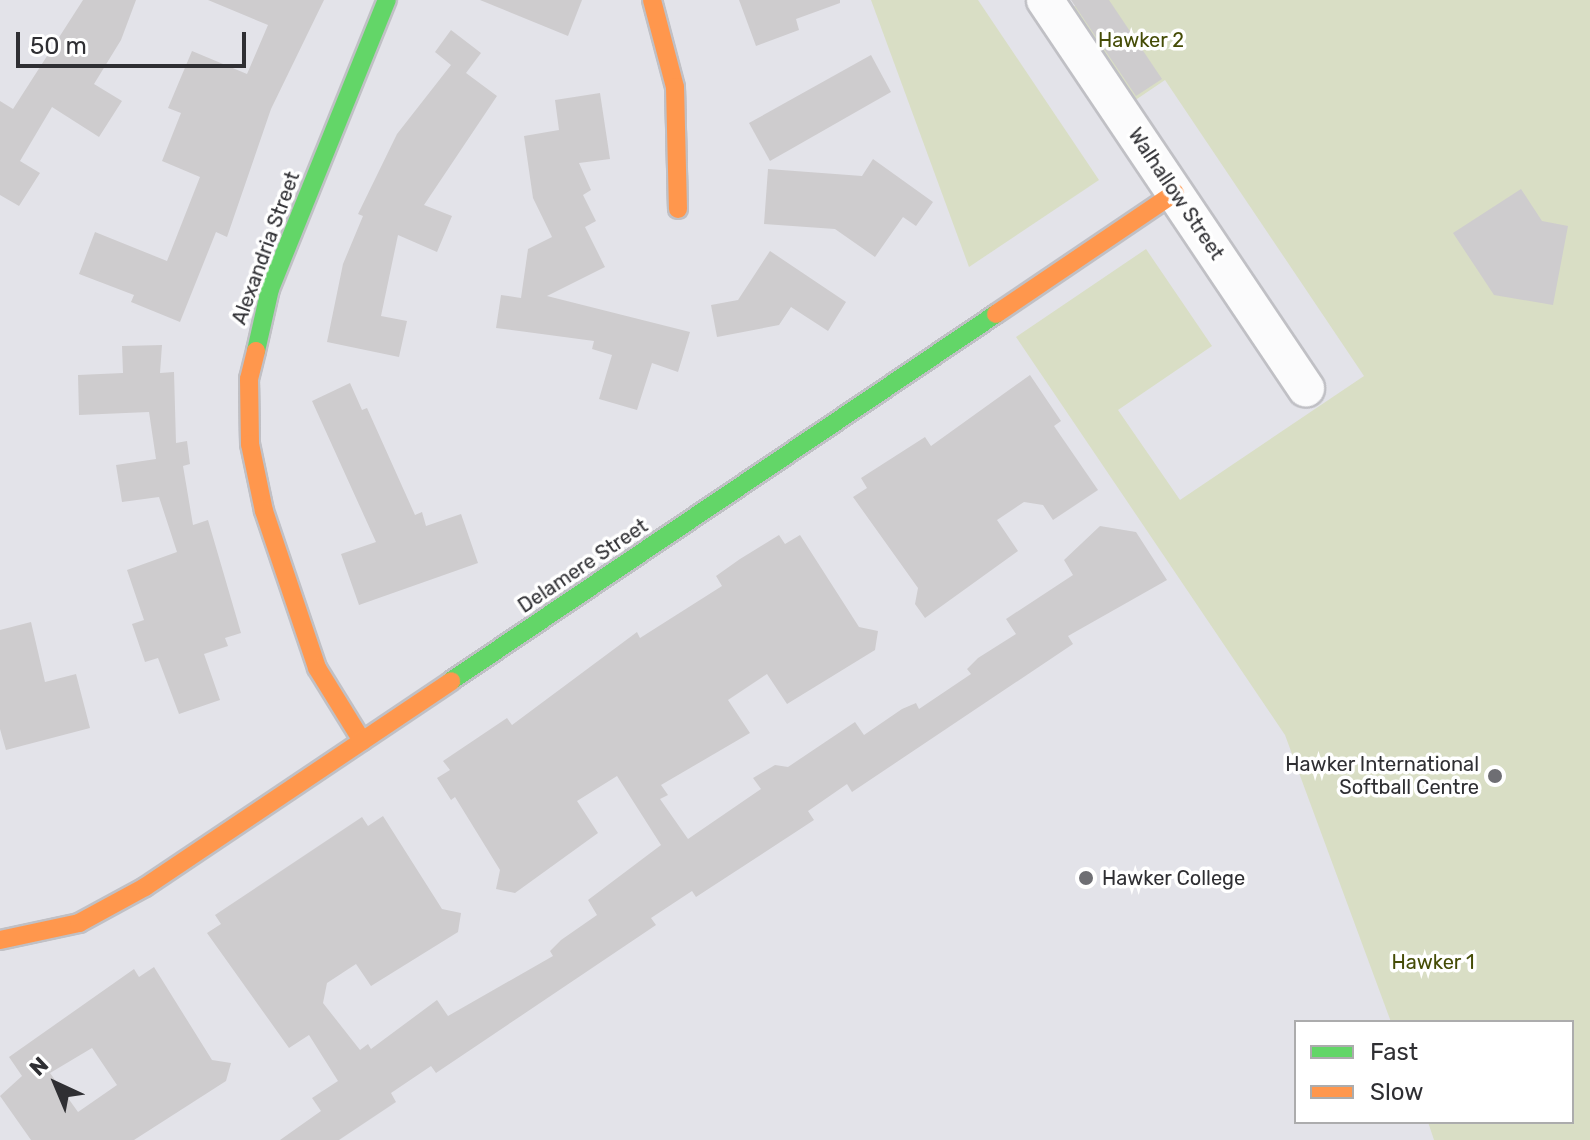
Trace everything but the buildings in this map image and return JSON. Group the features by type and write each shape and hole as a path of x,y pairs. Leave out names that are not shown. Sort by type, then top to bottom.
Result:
{"street":[{"name":"Alexandria Street","path":"362,741 317,668 264,511 250,444 249,379 270,289 387,0"},
{"path":"652,0 675,87 678,209"},
{"name":"Walhallow Street","path":"1045,0 1306,388"},
{"name":"Delamere Street","path":"0,940 79,923 104,912 1175,193"}],"green space":[{"path":"871,0 978,0 1099,180 969,267"},
{"name":"Hawker International Softball Centre","path":"1083,0 1590,0 1590,1140 1434,1140 1429,1124 1574,1124 1574,1020 1390,1020 1285,735 1016,337 1146,249 1212,346 1118,410 1180,500 1364,376 1165,80 1134,101 1072,8"}],"traffic: fast":[{"path":"256,351 270,289 387,0"},
{"path":"451,681 996,314"}],"traffic: slow":[{"path":"652,0 675,87 678,209"},
{"path":"996,314 1175,193"},
{"path":"256,351 249,379 250,444 264,511 317,668 362,741"},
{"path":"0,940 79,923 145,887 451,681"}],"place":[{"name":"Hawker International Softball Centre","path":"1495,776"},
{"name":"Hawker College","path":"1086,878"}],"park label":[{"name":"Hawker 2","path":"1141,40"},
{"name":"Hawker 1","path":"1433,962"}]}
